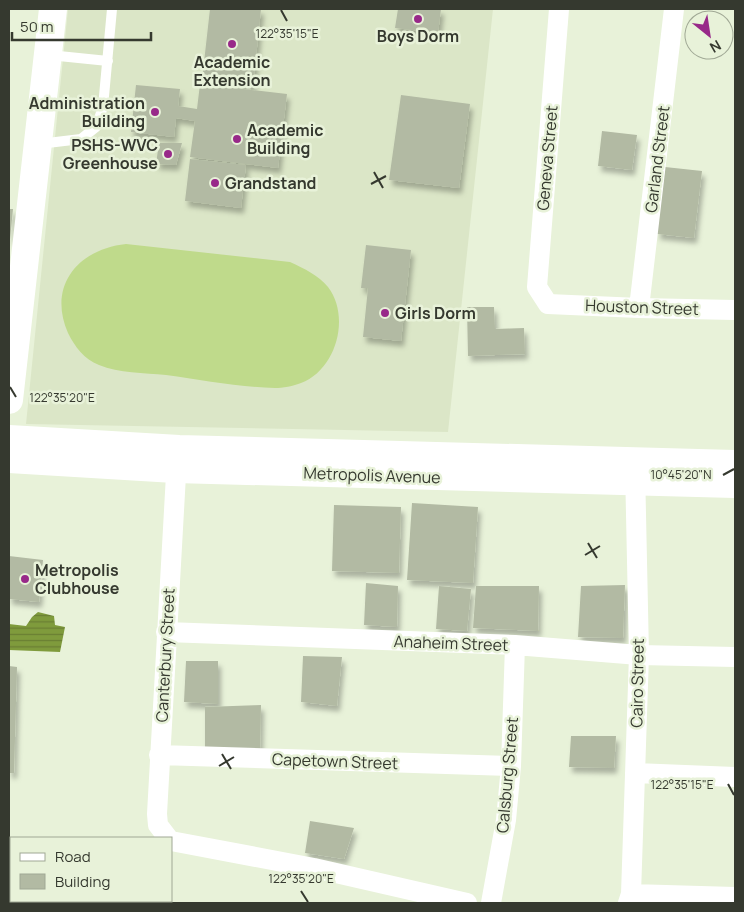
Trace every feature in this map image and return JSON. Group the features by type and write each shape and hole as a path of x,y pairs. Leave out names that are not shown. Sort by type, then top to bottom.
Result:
{"main road":[{"path":"9,400 53,9"},
{"name":"Metropolis Avenue","path":"9,439 177,459"},
{"name":"Metropolis Avenue","path":"9,459 177,459 635,473 735,484"},
{"name":"Metropolis Avenue","path":"635,473 735,464"}],"street":[{"name":"Geneva Street","path":"548,304 537,287 560,9"},
{"name":"Garland Street","path":"639,308 674,9"},
{"name":"Houston Street","path":"548,304 735,310"},
{"name":"Canterbury Street","path":"167,837 158,825 157,814 177,459"},
{"name":"Cairo Street","path":"630,898 638,655 635,473"},
{"name":"Anaheim Street","path":"166,632 515,645 638,655 735,657"},
{"name":"Calsburg Street","path":"491,903 506,820 511,766 515,645"},
{"name":"Capetown Street","path":"159,756 511,766"},
{"path":"635,773 735,777"},
{"path":"172,841 314,868 467,903"},
{"path":"630,898 735,897"}],"lane":[{"path":"38,144 81,139 96,127 103,107 112,9"},
{"path":"48,55 108,61"}],"shaded area":[{"path":"68,9 493,9 448,432 26,424"},
{"path":"126,244 290,262 306,270 328,287 335,299 339,327 331,355 323,367 313,376 298,384 275,388 234,385 123,371 99,365 80,352 68,333 63,316 62,300 65,285 72,272 81,262 94,253 109,247"},
{"path":"38,612 54,616 55,625 65,627 60,652 9,650 9,624 26,626"}],"building":[{"name":"Academic Extension","path":"210,9 261,9 253,86 202,80"},
{"name":"Boys Dorm","path":"398,9 441,9 438,33 395,28"},
{"name":"Academic Building","path":"200,84 287,94 278,168 190,157 195,121 176,118 174,137 131,132 136,85 180,89 178,106 197,109"},
{"path":"401,95 470,104 459,188 389,180"},
{"path":"602,131 637,135 632,170 598,166"},
{"name":"PSHS-WVC Greenhouse","path":"159,143 182,143 176,165 156,164"},
{"name":"Grandstand","path":"190,159 246,165 241,208 185,201"},
{"path":"665,167 702,171 694,238 657,234"},
{"path":"9,209 13,209 10,240 9,240"},
{"name":"Girls Dorm","path":"366,245 411,250 401,341 363,337 368,288 361,288"},
{"path":"467,307 494,307 495,329 524,328 525,354 468,356"},
{"path":"412,503 478,507 473,583 407,580"},
{"path":"334,505 401,507 399,573 332,571"},
{"name":"Metropolis Clubhouse","path":"9,556 43,560 39,602 9,599"},
{"path":"366,583 398,586 397,627 364,625"},
{"path":"625,585 623,638 578,637 581,586"},
{"path":"439,586 471,589 467,631 436,629"},
{"path":"476,586 539,586 538,631 473,628"},
{"path":"303,656 342,657 337,706 301,702"},
{"path":"186,661 218,661 218,704 184,702"},
{"path":"9,666 17,667 14,773 9,773"},
{"path":"261,705 260,749 205,748 205,707"},
{"path":"571,736 616,736 614,768 569,767"},
{"path":"310,821 354,828 344,859 305,853"}],"place":[{"name":"Boys Dorm","path":"418,19"},
{"name":"Academic Extension","path":"232,44"},
{"name":"Administration Building","path":"155,112"},
{"name":"Academic Building","path":"237,139"},
{"name":"PSHS-WVC Greenhouse","path":"168,154"},
{"name":"Grandstand","path":"215,183"},
{"name":"Girls Dorm","path":"385,313"},
{"name":"Metropolis Clubhouse","path":"25,579"}]}
